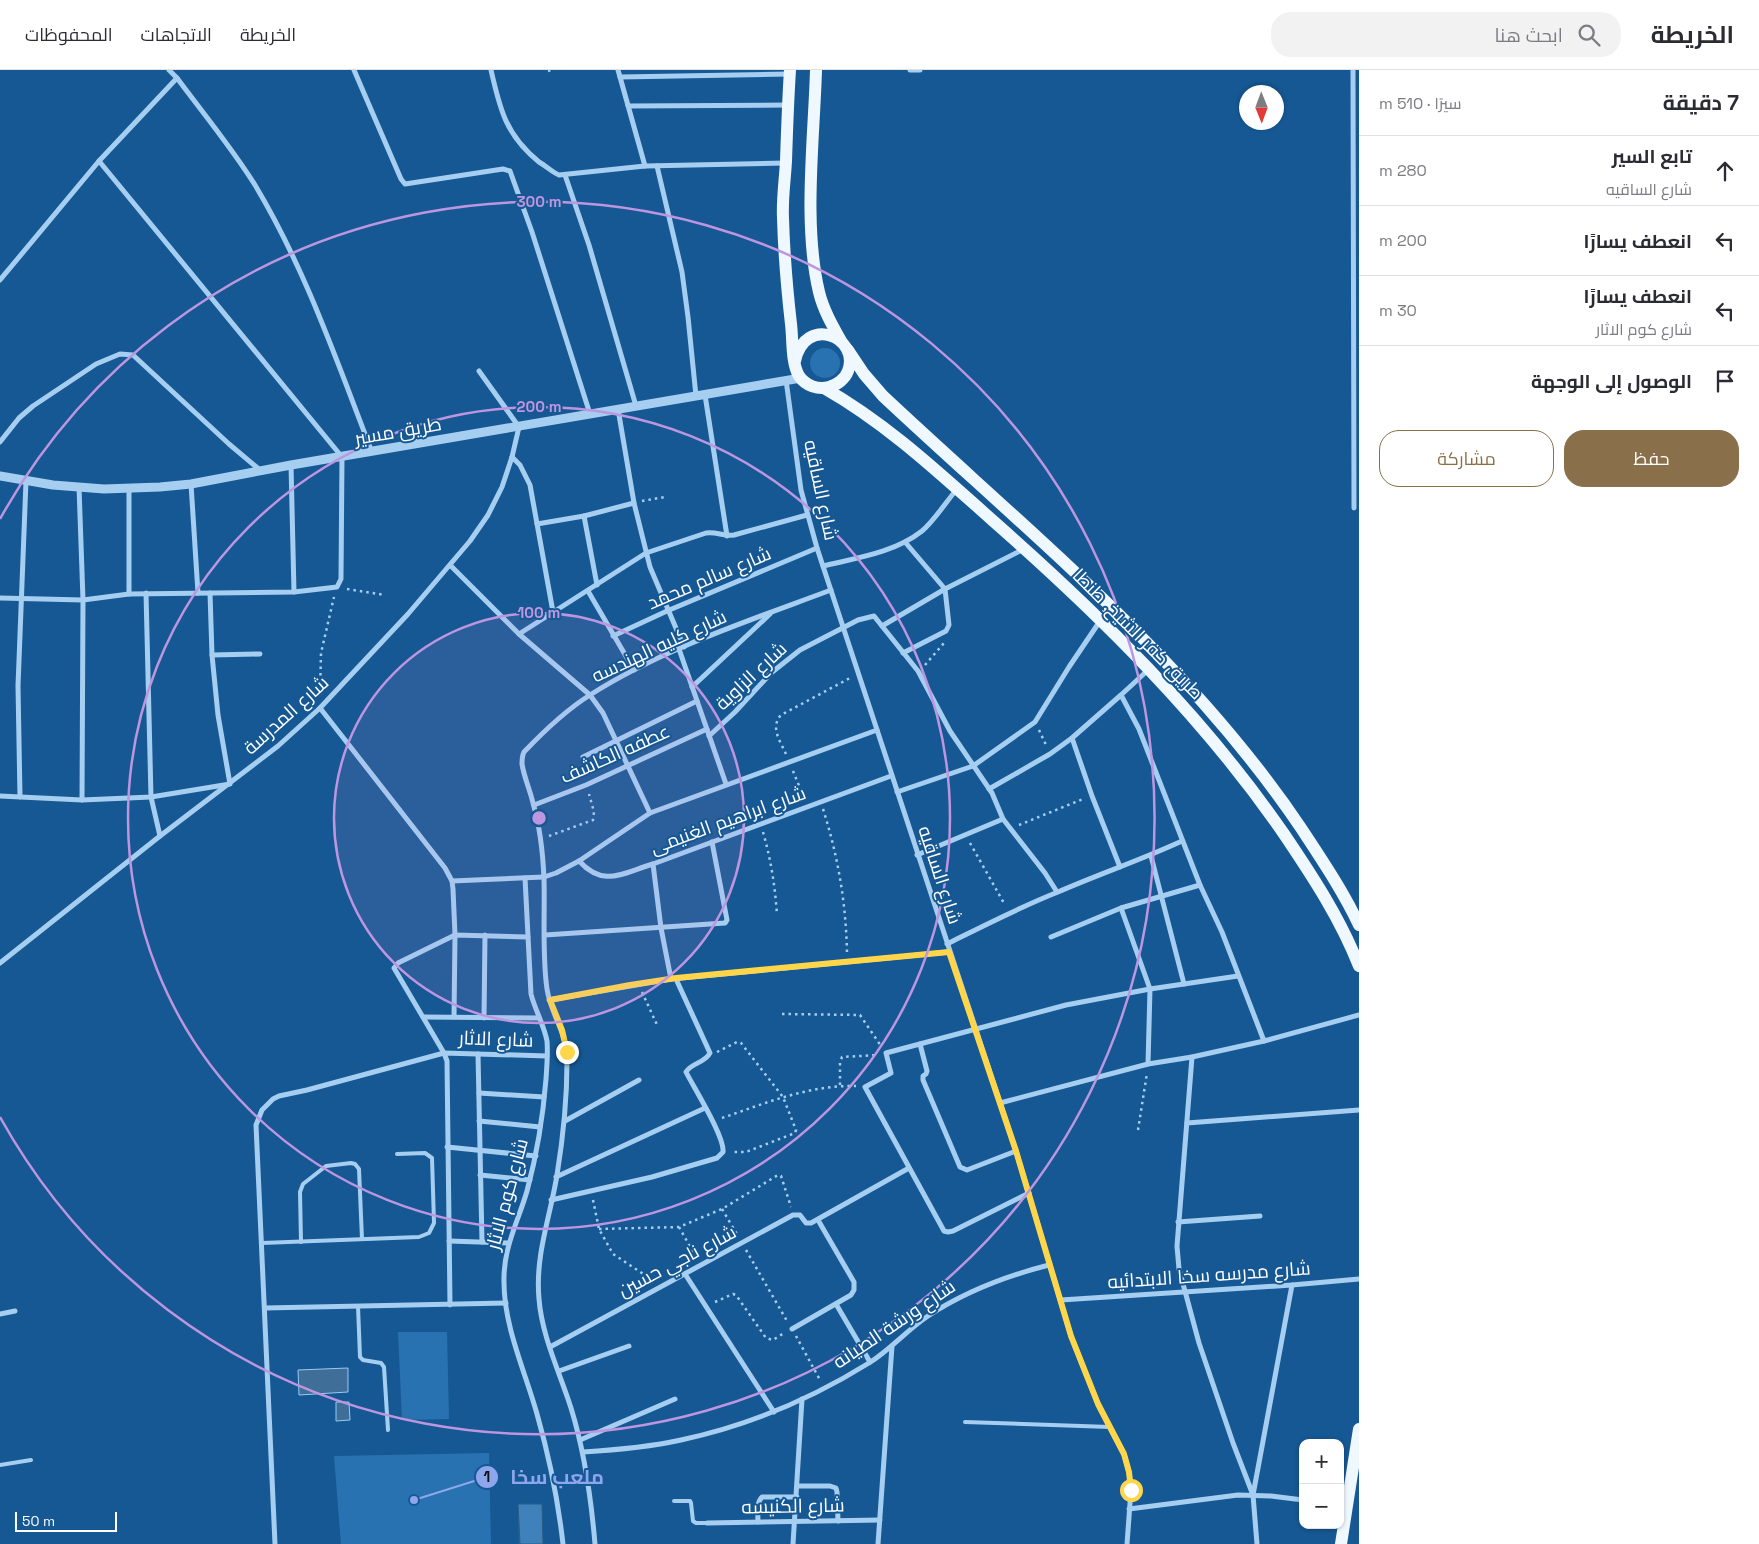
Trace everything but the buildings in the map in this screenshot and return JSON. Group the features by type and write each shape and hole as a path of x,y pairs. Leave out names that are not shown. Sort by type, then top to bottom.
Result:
{"main road":[{"name":"طريق كفر الشيخ, طنطا","path":"816,70 811,196 814,255 819,293 828,318 844,346 883,396 1072,569 1196,694 1228,731 1288,810 1336,880 1359,925"},
{"path":"790,72 783,216 795,361 796,370 800,378 816,388 835,386 843,379 850,360 844,346 832,335 822,334 811,336 803,342 797,350 795,361"},
{"name":"طريق كفر الشيخ, طنطا","path":"824,388 870,416 957,488 1025,548 1150,668 1196,720 1266,809 1320,888 1337,917 1359,966"},
{"path":"1344,1501 1359,1429"},
{"path":"1341,1544 1342,1529"}],"street":[{"path":"354,70 401,179 405,184 503,169 510,170 532,232 590,414"},
{"path":"491,70 497,98 516,140 532,156 559,175 565,176 645,166 786,163"},
{"path":"618,70 645,166"},
{"path":"910,70 920,70"},
{"path":"1353,70 1354,508"},
{"path":"172,71 255,184 280,230 320,321 372,452"},
{"path":"620,77 790,72"},
{"path":"0,280 100,161 177,78"},
{"path":"628,106 788,105"},
{"path":"0,598 83,600 146,593 294,592 337,587 341,581 342,457 100,161"},
{"path":"657,166 682,272 700,395 727,536"},
{"path":"565,176 589,245 636,406"},
{"path":"0,442 19,418 33,406 96,364 120,354 128,353 134,355 229,444 261,471"},
{"path":"480,371 520,427"},
{"name":"طريق مسير","path":"0,476 79,488 129,489 191,484 291,465 800,378"},
{"name":"شارع الساقيه","path":"786,380 801,490 817,548 1016,1151 1071,1336 1084,1370 1124,1454 1131,1490 1127,1544"},
{"path":"618,410 634,503 652,574 681,648 692,687 726,784"},
{"name":"شارع المدرسة","path":"0,963 160,836 278,746 320,708 381,644 470,541 488,515 502,487 520,427"},
{"path":"512,457 526,475 530,485 554,612"},
{"path":"291,465 294,592"},
{"path":"20,797 18,686 26,481"},
{"path":"191,484 198,593"},
{"path":"79,488 83,600 82,800"},
{"path":"823,566 872,554 905,542 923,530 957,488"},
{"path":"129,489 129,594"},
{"path":"537,524 584,516 634,503"},
{"path":"519,634 646,553 706,533 715,532 727,536 808,515"},
{"path":"584,516 596,585"},
{"path":"903,653 948,629 949,625 945,588 905,542"},
{"name":"شارع سالم محمد","path":"614,636 667,611 817,548"},
{"path":"1025,548 945,588 882,626 918,671 950,731 989,789 1003,819 1057,892"},
{"path":"450,565 519,634 590,694 603,713 650,813"},
{"name":"شارع كليه الهندسه","path":"544,877 534,805 523,766 522,756 524,752 568,711 590,694 634,670 681,648 831,590"},
{"path":"588,591 634,670"},
{"path":"146,593 151,796 160,836"},
{"path":"0,796 82,800 151,796 230,784 218,715 212,655 210,593"},
{"path":"692,687 772,612"},
{"name":"شارع الزاوية","path":"709,736 735,712 771,673 800,650 858,620 875,616 882,626"},
{"path":"897,792 973,766 1035,722 1068,667 1101,620"},
{"path":"212,655 260,654"},
{"path":"989,789 1050,754 1072,738 1150,668"},
{"path":"1121,695 1139,729 1182,841 1222,932 1264,1041"},
{"path":"583,757 697,701"},
{"path":"320,708 445,868 452,881 455,935 454,1018"},
{"name":"عطفه الكاشف","path":"534,805 586,785 707,729"},
{"path":"452,881 544,877 556,873 579,861 650,813 876,730"},
{"path":"1072,738 1120,867"},
{"name":"شارع ابراهيم الغنيمى","path":"579,861 592,873 606,877 653,864 892,776"},
{"path":"917,855 1003,819"},
{"path":"947,944 1057,892 1151,856 1182,841"},
{"path":"545,935 725,923 727,920 712,842"},
{"path":"1151,856 1184,984"},
{"path":"551,1200 652,1177 717,1158 723,1152 723,1145 686,1072 688,1068 709,1056 710,1053 673,979 661,928 653,864"},
{"path":"544,877 546,975 550,1000 562,1030 567,1052 565,1121 556,1178 542,1239 538,1278 540,1309 583,1452 595,1544"},
{"name":"شارع كوم الاثار","path":"525,878 531,994 546,1038 547,1056 544,1097 536,1156 530,1180 508,1243 504,1270 506,1304 512,1331 537,1414 555,1490 562,1544"},
{"path":"1051,937 1121,908 1200,885"},
{"path":"1121,908 1150,989 1148,1064"},
{"path":"450,1305 447,1066 444,1052 395,970 395,966 455,935 528,937"},
{"path":"484,1018 485,935"},
{"path":"550,1000 673,979 949,952"},
{"path":"1029,1193 948,1232 944,1231 940,1227 865,1086 890,1073 886,1054 1066,1006 1150,989 1238,976"},
{"path":"1000,1103 1148,1064 1192,1058 1359,1015"},
{"path":"423,1017 539,1018"},
{"path":"920,1044 927,1071 923,1076 923,1080 960,1167 966,1170 1016,1151"},
{"name":"شارع الاثار","path":"275,1544 256,1125 262,1110 273,1099 285,1094 444,1052 547,1056"},
{"path":"478,1054 482,1242"},
{"path":"1192,1058 1176,1246 1179,1269 1215,1393 1253,1494"},
{"path":"565,1121 639,1080"},
{"path":"479,1093 544,1097"},
{"path":"556,1178 705,1108"},
{"path":"1187,1123 1359,1110"},
{"path":"479,1121 540,1127"},
{"path":"447,1147 536,1156"},
{"path":"793,1215 800,1215 808,1224 818,1220 909,1168"},
{"path":"480,1175 530,1180"},
{"name":"شارع ناجي حسين","path":"550,1347 793,1215"},
{"path":"1178,1222 1260,1216"},
{"path":"792,1329 851,1295 855,1286 818,1220"},
{"path":"449,1241 508,1243"},
{"name":"شارع ورشة الصيانه","path":"583,1452 632,1448 680,1440 728,1428 774,1412 824,1388 870,1362 926,1317 955,1300 993,1282 1049,1266"},
{"path":"685,1274 774,1412"},
{"name":"شارع مدرسه سخا الابتدائيه","path":"1061,1300 1359,1279"},
{"path":"1257,1544 1253,1494 1292,1285"},
{"path":"265,1308 506,1304"},
{"path":"836,1304 870,1362"},
{"path":"0,1314 15,1311"},
{"path":"559,1371 629,1346"},
{"path":"878,1544 892,1346"},
{"path":"580,1440 675,1399"},
{"path":"794,1544 802,1399"},
{"path":"798,1486 830,1486 836,1488 838,1521"},
{"path":"1129,1509 1222,1496 1253,1494 1299,1500"},
{"path":"758,1522 758,1504 762,1497 797,1497"},
{"name":"شارع الكنيسه","path":"707,1522 880,1520"}],"lane":[{"path":"262,1243 419,1237 429,1234 434,1223 432,1158 426,1153 397,1154"},
{"path":"301,1242 300,1192 303,1184 326,1166 351,1163 355,1164 359,1169 362,1239"},
{"path":"358,1306 360,1357 363,1360 381,1363 384,1367 388,1430"},
{"path":"966,1422 1110,1427"},
{"path":"0,1465 31,1460"},
{"path":"674,1501 690,1501 693,1521 696,1523 707,1522"}],"path":[{"path":"548,71 552,70"},
{"path":"634,503 665,497"},
{"path":"320,708 321,652 337,587 385,595"},
{"path":"918,671 943,645 948,629"},
{"path":"807,806 776,732 776,720 781,715 858,674"},
{"path":"1035,722 1050,754"},
{"path":"540,839 593,820 594,812 586,785"},
{"path":"1010,828 1092,796"},
{"path":"821,802 833,840 842,881 847,921 848,962"},
{"path":"761,824 770,854 775,884 777,915"},
{"path":"965,835 1010,913"},
{"path":"639,984 658,1027"},
{"path":"782,1014 860,1014 886,1054 842,1057 840,1063 840,1086"},
{"path":"709,1056 737,1042 741,1043 782,1097 796,1130 746,1152 723,1152"},
{"path":"1138,1130 1148,1064"},
{"path":"712,1122 782,1097 821,1088 865,1086"},
{"path":"599,1229 679,1227 722,1209 778,1174 781,1176 793,1215"},
{"path":"591,1192 599,1229 613,1254 662,1286"},
{"path":"722,1209 824,1388"},
{"path":"679,1227 700,1265"},
{"path":"707,1307 733,1294 736,1295 766,1338 773,1340 792,1329"}],"shaded area":[{"path":"825,348 836,352 840,363 836,374 825,378 814,374 810,363 814,352"},
{"path":"398,1332 447,1332 449,1419 402,1420"},
{"path":"348,1368 348,1392 299,1395 298,1370"},
{"path":"336,1402 349,1402 350,1420 336,1421"},
{"path":"489,1453 491,1544 341,1544 334,1456"}],"place":[{"name":"ملعب سخا","path":"414,1500"}],"route":[{"path":"567,1052 566,1041 550,1000 676,978 949,952 1016,1151 1071,1336 1098,1404 1124,1454 1131,1490"}]}
